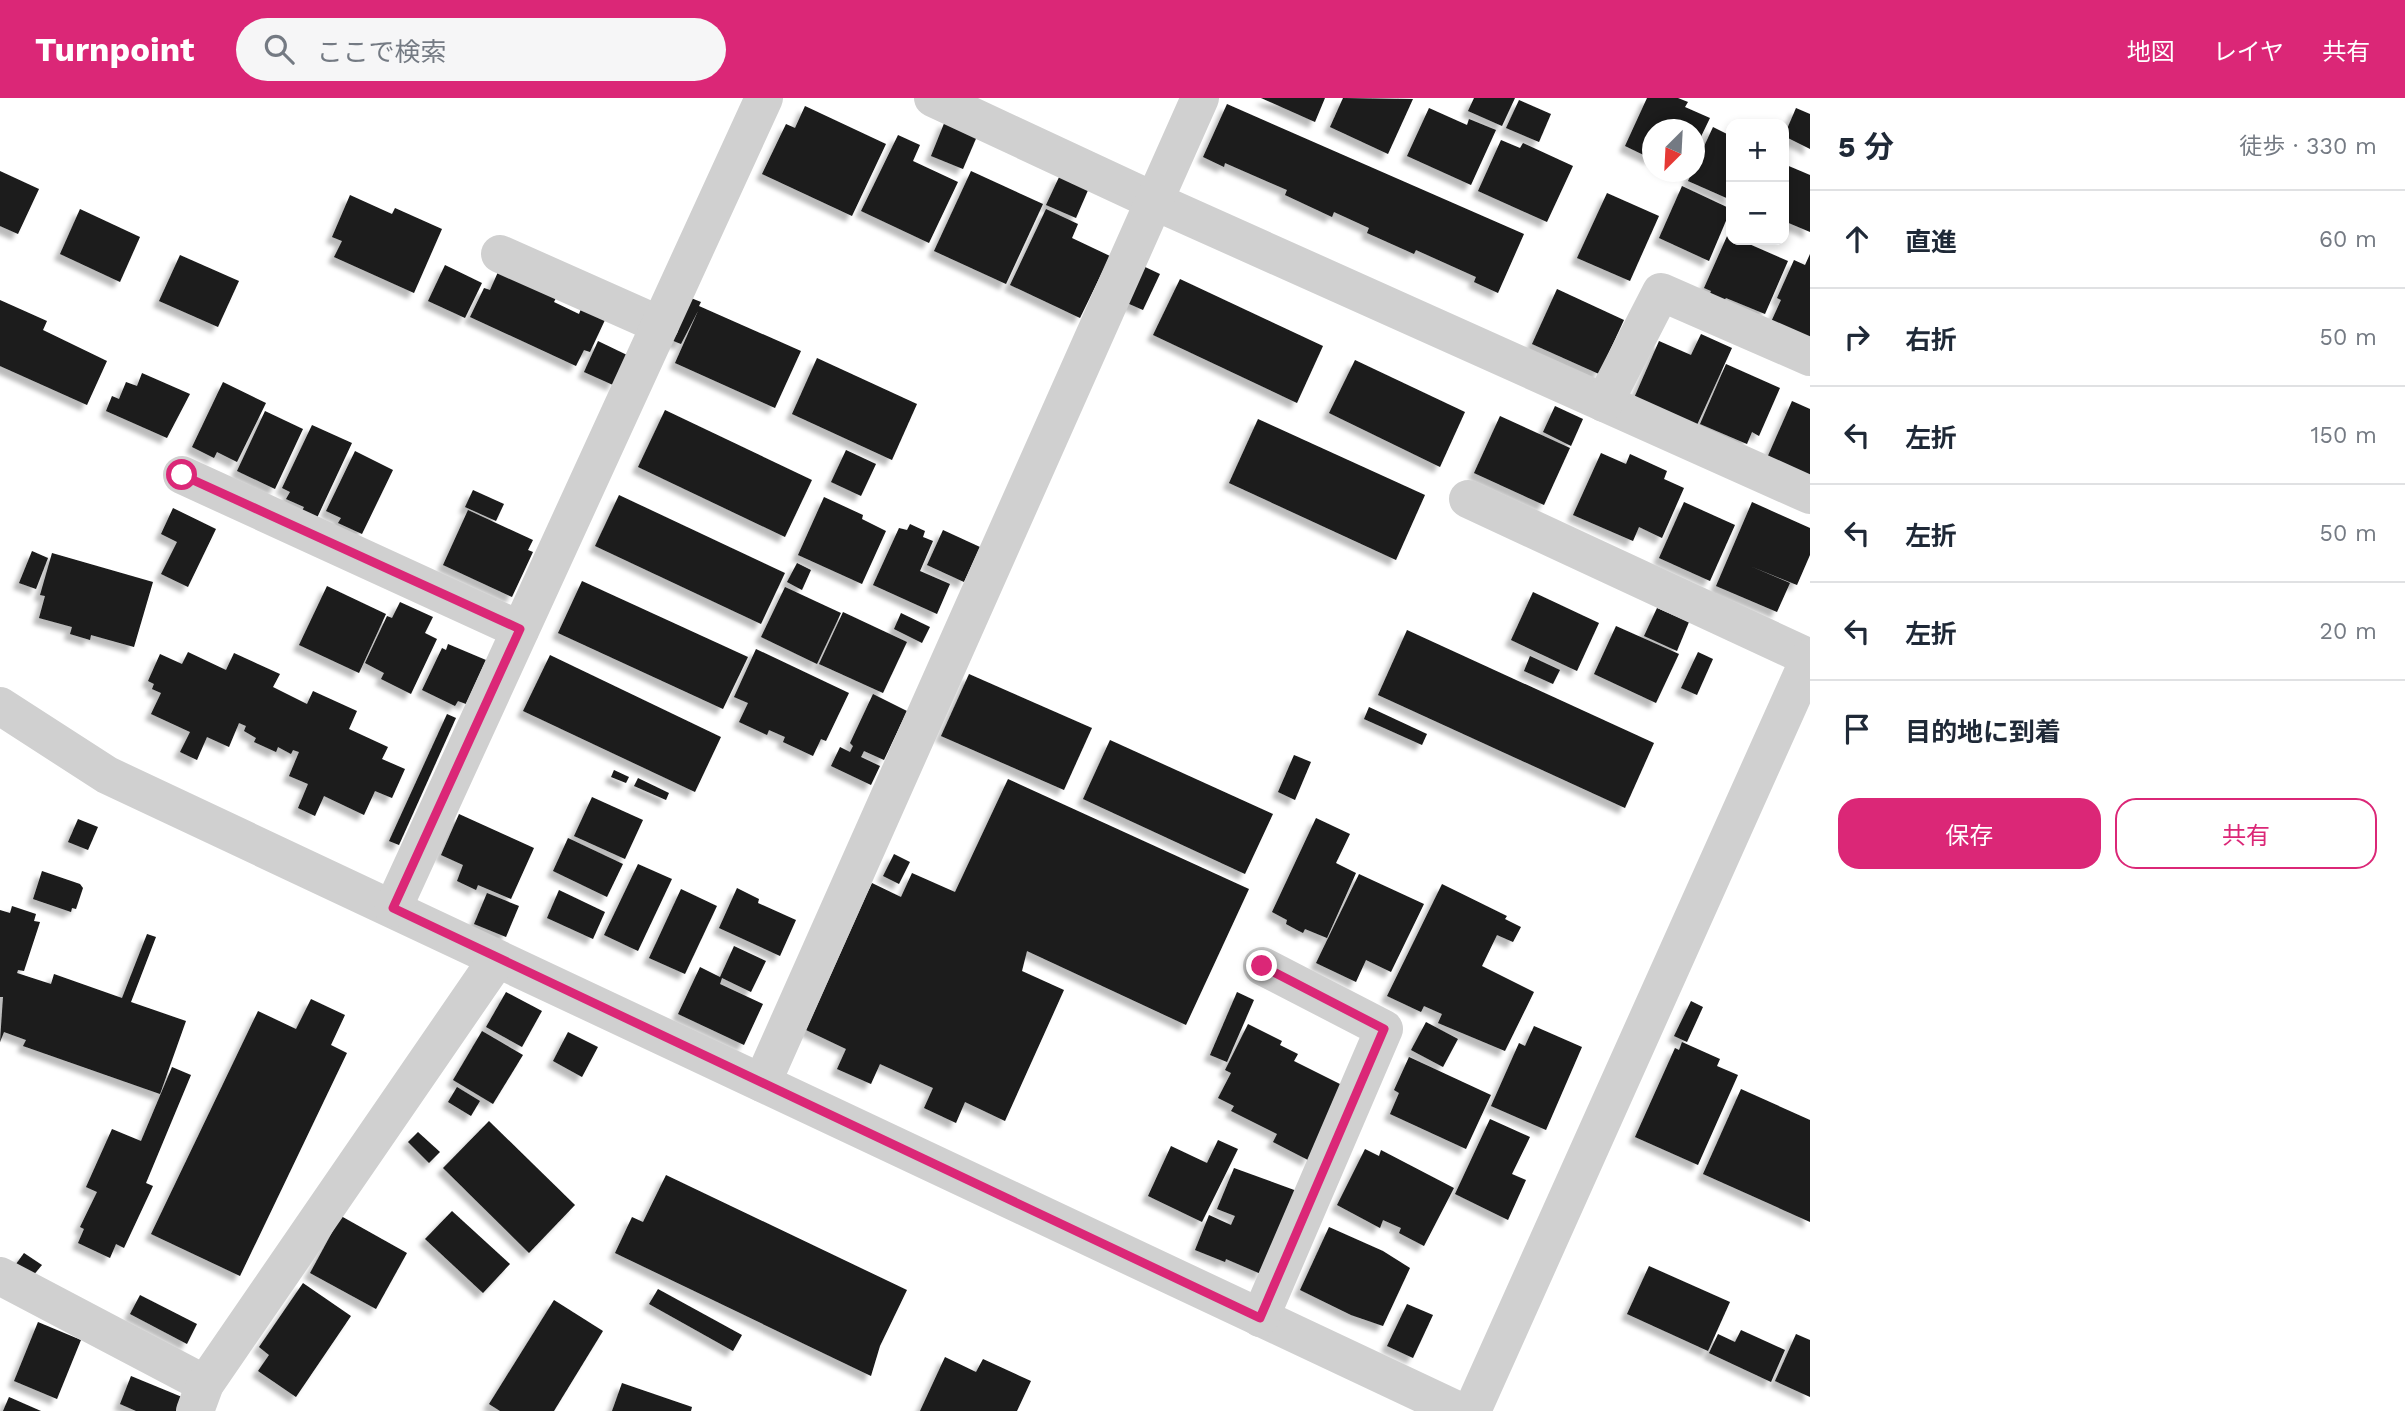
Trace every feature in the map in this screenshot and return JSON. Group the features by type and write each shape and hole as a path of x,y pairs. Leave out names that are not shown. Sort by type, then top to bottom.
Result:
{"street":[{"path":"393,908 764,98"},
{"path":"933,98 1154,201 1810,495"},
{"path":"762,1083 1200,98"},
{"path":"500,254 660,325"},
{"path":"1604,403 1661,292 1810,357"},
{"path":"182,475 520,629"},
{"path":"1468,499 1810,658 1472,1411"},
{"path":"0,706 107,775 1459,1411"},
{"path":"0,1276 200,1397 497,959"},
{"path":"1260,1318 1384,1029 1262,966"}],"building":[{"path":"1261,98 1325,98 1315,122"},
{"path":"1343,98 1413,99 1388,154 1330,127"},
{"path":"1474,98 1515,98 1502,126 1468,111"},
{"path":"1647,98 1678,98 1688,102 1685,107 1710,118 1705,128 1705,119 1642,119 1642,154 1625,146"},
{"path":"1519,100 1551,114 1539,142 1506,128"},
{"path":"1227,104 1524,234 1498,293 1474,282 1476,277 1416,250 1414,254 1367,233 1369,228 1334,212 1332,217 1285,195 1287,190 1225,163 1224,167 1203,157"},
{"path":"805,106 886,144 852,216 762,174 786,124 795,128"},
{"path":"1429,108 1467,125 1469,119 1496,130 1471,185 1407,156"},
{"path":"1796,108 1810,114 1810,149 1789,138 1789,124"},
{"path":"945,121 978,134 963,169 931,156"},
{"path":"1713,127 1726,134 1726,198 1690,182 1705,182 1705,144"},
{"path":"898,135 920,145 913,161 958,182 929,243 861,211"},
{"path":"1501,140 1520,148 1523,143 1573,166 1547,222 1478,191"},
{"path":"1789,166 1810,175 1810,232 1789,223"},
{"path":"0,171 39,189 18,234 0,226"},
{"path":"971,171 1043,204 1006,284 934,251"},
{"path":"1060,175 1089,188 1076,218 1046,205"},
{"path":"1682,186 1726,207 1726,221 1709,261 1659,238"},
{"path":"1607,193 1659,216 1630,281 1577,258"},
{"path":"350,195 392,214 395,208 442,229 414,293 334,257 342,241 332,237"},
{"path":"80,209 140,237 120,282 60,254"},
{"path":"1046,209 1078,224 1072,238 1110,256 1080,318 1010,285"},
{"path":"1726,238 1726,245 1751,245 1788,261 1765,314 1726,298 1723,302 1709,296 1711,291 1704,288"},
{"path":"1810,254 1810,339 1771,322 1781,300 1777,298 1794,260 1805,265"},
{"path":"180,255 239,281 218,327 159,301"},
{"path":"445,265 482,283 465,318 428,301"},
{"path":"1143,266 1160,274 1143,310 1127,303"},
{"path":"498,272 556,298 554,302 579,314 581,309 605,320 590,352 584,350 576,366 470,317 484,288 490,290"},
{"path":"1180,279 1323,346 1297,403 1153,335"},
{"path":"1557,289 1624,320 1599,374 1532,344"},
{"path":"691,298 701,302 699,306 801,351 775,408 675,363 698,311 681,344 671,340"},
{"path":"0,300 47,321 43,330 107,361 87,405 0,366"},
{"path":"1701,334 1732,348 1697,425 1634,398 1659,341 1691,355"},
{"path":"598,341 627,355 613,385 584,372"},
{"path":"817,358 917,404 892,460 792,414"},
{"path":"1355,360 1465,412 1440,467 1329,413"},
{"path":"1726,364 1780,388 1759,436 1752,432 1747,444 1700,424"},
{"path":"142,373 190,394 167,438 106,411 112,396 119,399 126,382 137,386"},
{"path":"223,382 266,403 237,462 217,452 214,458 192,447"},
{"path":"1792,401 1810,409 1810,477 1767,458"},
{"path":"1555,406 1583,419 1571,446 1543,432"},
{"path":"665,410 812,480 785,537 638,467"},
{"path":"265,411 303,429 275,489 237,471"},
{"path":"1500,416 1570,448 1544,505 1474,473"},
{"path":"1258,419 1425,495 1396,560 1229,483"},
{"path":"312,425 352,443 316,520 301,513 304,507 286,499 290,492 282,488"},
{"path":"846,450 876,464 861,496 831,482"},
{"path":"355,451 393,470 362,534 338,523 341,518 326,511"},
{"path":"1601,453 1626,464 1630,454 1667,471 1664,479 1684,488 1662,538 1639,527 1633,541 1573,515"},
{"path":"473,490 504,504 496,521 465,507"},
{"path":"619,495 785,573 761,624 595,546"},
{"path":"824,497 863,515 862,519 886,531 862,584 798,555"},
{"path":"1684,502 1735,525 1710,581 1659,558"},
{"path":"1752,502 1810,528 1810,555 1797,585 1750,566 1790,583 1777,612 1716,586"},
{"path":"173,508 216,529 188,587 161,574 177,542 161,534"},
{"path":"468,510 533,540 528,550 533,552 512,597 443,565"},
{"path":"910,524 925,531 923,537 933,541 920,571 950,584 937,614 873,585 899,528 907,530"},
{"path":"943,530 980,547 964,582 927,565"},
{"path":"32,551 48,558 36,589 19,583"},
{"path":"52,553 153,582 134,647 91,635 90,640 70,634 72,627 39,618 45,596 40,595"},
{"path":"797,563 811,570 802,590 787,582"},
{"path":"582,581 748,657 723,709 558,633"},
{"path":"327,586 386,614 359,673 299,645"},
{"path":"785,587 841,613 817,664 761,637"},
{"path":"1533,592 1599,623 1577,671 1511,640"},
{"path":"400,602 433,617 425,633 437,639 411,694 381,679 384,673 365,663 387,616 392,618"},
{"path":"1657,608 1689,622 1677,651 1644,636"},
{"path":"843,612 907,642 883,693 819,664"},
{"path":"901,613 930,627 922,643 894,629"},
{"path":"1616,626 1679,654 1656,703 1594,674"},
{"path":"1407,630 1654,743 1625,808 1378,695"},
{"path":"448,644 486,660 466,704 458,701 455,706 422,690 442,648 446,650"},
{"path":"756,649 849,693 826,741 821,739 813,756 783,742 785,737 769,730 767,735 739,722 748,703 734,697"},
{"path":"188,652 226,670 234,653 280,674 273,687 307,704 313,691 357,711 349,729 388,747 382,759 405,769 392,798 375,791 364,815 324,796 315,816 298,808 308,784 289,776 299,752 293,750 291,754 278,747 276,752 254,742 256,738 244,731 246,726 239,723 229,747 207,737 197,760 180,752 190,732 151,714 161,693 152,689 154,684 148,681 160,654 182,664"},
{"path":"1698,652 1713,659 1697,695 1681,688"},
{"path":"550,655 721,737 695,792 523,711"},
{"path":"1530,656 1560,670 1553,684 1524,671"},
{"path":"969,674 1092,728 1064,790 941,736"},
{"path":"873,694 907,711 884,760 864,751 861,757 880,766 871,785 831,766 840,747 850,752 853,746 850,743"},
{"path":"1369,707 1427,734 1422,745 1364,719"},
{"path":"447,714 456,718 399,845 389,841"},
{"path":"1110,740 1273,814 1245,874 1083,799"},
{"path":"1294,755 1311,762 1295,800 1278,792"},
{"path":"614,770 629,777 626,783 611,777"},
{"path":"638,778 669,793 666,800 634,786"},
{"path":"1008,779 1249,889 1186,1025 1027,951 1022,971 1064,990 1005,1121 965,1102 956,1123 924,1108 933,1088 880,1064 871,1084 837,1069 846,1049 806,1030 872,883 901,897 912,873 955,892"},
{"path":"592,797 643,820 625,859 574,836"},
{"path":"459,814 534,848 511,899 478,885 476,890 457,881 463,865 441,855"},
{"path":"1316,818 1350,834 1336,863 1356,873 1327,938 1305,929 1303,933 1272,912"},
{"path":"78,819 98,827 88,850 68,842"},
{"path":"568,838 623,864 607,897 553,871"},
{"path":"894,854 910,862 899,884 883,876"},
{"path":"638,864 672,879 638,951 604,935"},
{"path":"42,871 80,884 83,888 76,909 72,908 71,912 33,899"},
{"path":"1359,874 1424,904 1391,972 1366,960 1356,982 1316,963"},
{"path":"1442,884 1507,916 1505,919 1521,927 1513,942 1497,935 1482,966 1534,992 1505,1051 1438,1023 1442,1014 1424,1006 1421,1012 1387,996"},
{"path":"737,888 759,899 758,903 796,920 780,956 719,928"},
{"path":"681,889 717,906 685,974 649,958"},
{"path":"559,890 605,912 593,939 547,918"},
{"path":"487,893 519,906 506,937 474,924"},
{"path":"12,906 36,914 34,921 40,922 24,971 18,970 17,973 51,984 54,974 122,998 147,934 156,937 131,1002 186,1021 160,1094 23,1046 26,1040 4,1032 0,1042 3,997 0,997 0,910 10,913"},
{"path":"734,946 766,961 751,992 722,978 720,984 763,1004 744,1045 678,1014 700,967 720,977"},
{"path":"506,992 542,1011 522,1047 486,1027"},
{"path":"1237,992 1254,1000 1227,1062 1210,1055"},
{"path":"311,999 345,1015 331,1045 347,1053 240,1276 151,1234 258,1011 296,1029"},
{"path":"1691,1001 1703,1007 1687,1042 1674,1036"},
{"path":"1426,1022 1458,1039 1443,1067 1411,1050"},
{"path":"1248,1024 1282,1041 1280,1045 1298,1054 1294,1061 1344,1086 1308,1160 1273,1142 1277,1134 1231,1111 1234,1106 1218,1098 1231,1073 1225,1070"},
{"path":"1534,1026 1582,1047 1546,1130 1491,1106 1519,1043 1525,1046"},
{"path":"482,1031 523,1055 493,1104 453,1080"},
{"path":"568,1032 598,1047 582,1077 553,1061"},
{"path":"1682,1042 1720,1059 1717,1066 1738,1075 1698,1165 1635,1137 1675,1048 1679,1050"},
{"path":"1409,1057 1491,1095 1466,1149 1390,1114 1399,1093 1394,1090"},
{"path":"172,1067 191,1075 146,1183 153,1186 124,1248 116,1244 110,1258 78,1243 84,1229 80,1227 97,1192 86,1187 112,1129 141,1141"},
{"path":"457,1087 480,1101 471,1116 448,1102"},
{"path":"1741,1089 1810,1120 1810,1222 1703,1174"},
{"path":"1490,1119 1530,1137 1512,1174 1526,1180 1508,1220 1455,1194"},
{"path":"489,1121 575,1205 529,1253 443,1168"},
{"path":"418,1132 440,1152 429,1163 408,1142"},
{"path":"1218,1140 1238,1149 1202,1222 1148,1196 1171,1146 1207,1163"},
{"path":"1365,1149 1379,1156 1381,1150 1454,1188 1424,1246 1399,1233 1401,1228 1383,1220 1380,1228 1337,1205"},
{"path":"1234,1168 1297,1191 1261,1274 1226,1259 1225,1262 1195,1250 1209,1215 1231,1225 1235,1216 1217,1209"},
{"path":"666,1175 907,1290 880,1346 871,1376 615,1253 632,1217 643,1222"},
{"path":"452,1211 510,1264 483,1293 425,1239"},
{"path":"341,1216 407,1253 376,1309 310,1273"},
{"path":"1329,1227 1383,1251 1410,1268 1383,1326 1351,1315 1300,1290"},
{"path":"24,1253 42,1265 32,1277 16,1264"},
{"path":"1649,1266 1730,1302 1708,1351 1627,1314"},
{"path":"303,1283 351,1316 296,1397 258,1371 269,1355 259,1347"},
{"path":"658,1289 742,1335 733,1351 649,1304"},
{"path":"140,1295 197,1324 187,1344 130,1314"},
{"path":"554,1300 603,1331 554,1411 500,1411 489,1404"},
{"path":"1407,1304 1433,1315 1413,1358 1387,1346"},
{"path":"38,1322 81,1340 57,1399 14,1381"},
{"path":"1741,1330 1785,1350 1771,1382 1709,1353 1718,1334 1735,1342"},
{"path":"1796,1334 1810,1340 1810,1397 1775,1381"},
{"path":"945,1357 976,1372 983,1359 1031,1381 1017,1411 920,1411"},
{"path":"131,1376 182,1397 176,1411 136,1411 120,1404"},
{"path":"622,1383 692,1407 691,1411 612,1411"},
{"path":"9,1397 41,1411 3,1411"}],"route":[{"path":"182,475 520,629 393,908 1260,1318 1384,1029 1262,966"}]}
